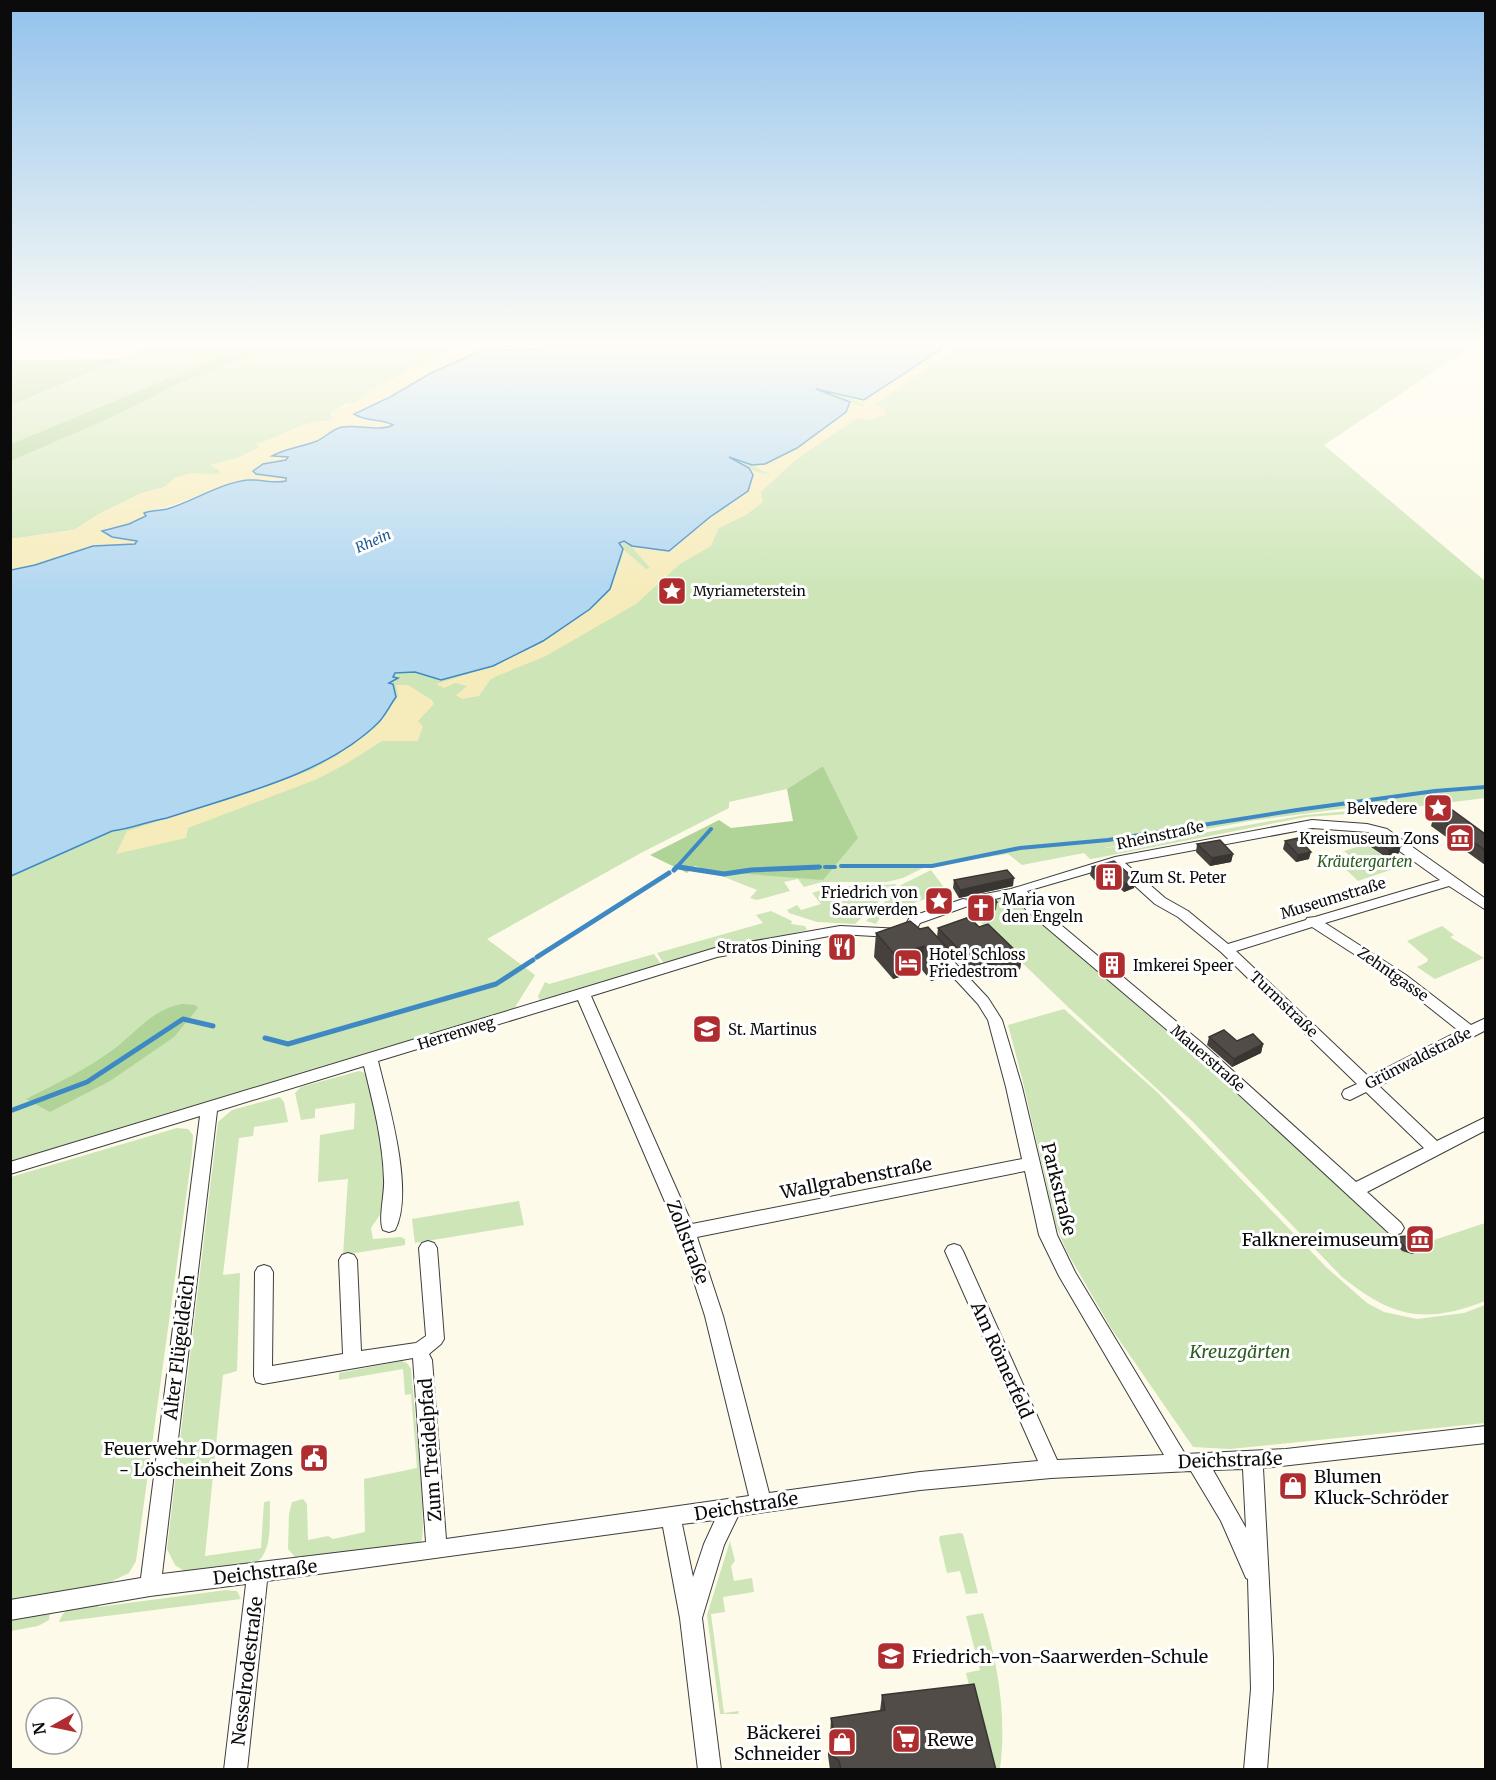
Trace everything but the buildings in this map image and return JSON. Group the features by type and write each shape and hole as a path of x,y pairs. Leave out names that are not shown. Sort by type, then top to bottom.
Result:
{"street":[{"name":"Rheinstraße","path":"907,934 915,920 966,902 1015,891 1115,861 1244,834 1312,824 1376,830 1450,881"},
{"name":"Turmstraße","path":"1115,861 1160,901 1183,914 1226,949 1435,1149"},
{"path":"1450,881 1485,906"},
{"name":"Museumstraße","path":"1226,949 1312,921 1450,881"},
{"name":"Mauerstraße","path":"1015,891 1032,908 1197,1047 1395,1228"},
{"name":"Zehntgasse","path":"1312,921 1401,978 1470,1032"},
{"name":"Herrenweg","path":"10,1168 715,953 819,933 859,929 907,934"},
{"name":"Parkstraße","path":"907,934 932,946 990,1010 1000,1036 1043,1217 1056,1252 1188,1462 1220,1497 1234,1523 1256,1581"},
{"name":"Zollstraße","path":"582,992 687,1232 714,1316 761,1503"},
{"name":"Grünwaldstraße","path":"1350,1094 1485,1023"},
{"path":"370,1060 389,1133 394,1200 389,1225"},
{"name":"Alter Flügeldeich","path":"150,1586 208,1109"},
{"path":"1354,1191 1485,1123"},
{"name":"Wallgrabenstraße","path":"687,1232 1032,1163"},
{"path":"264,1272 263,1376 410,1350 419,1351 435,1340 428,1248"},
{"name":"Am Römerfeld","path":"954,1251 1051,1469"},
{"path":"348,1260 352,1360"},
{"name":"Zum Treidelpfad","path":"419,1351 423,1360 437,1550"},
{"name":"Deichstraße","path":"10,1610 150,1586 437,1550 920,1481 1051,1469 1253,1461 1485,1434"},
{"path":"1253,1461 1262,1689 1255,1770"},
{"path":"691,1618 714,1544 730,1509"},
{"path":"671,1518 691,1618 710,1770"},
{"name":"Nesselrodestraße","path":"236,1770 258,1572"}],"green space":[{"path":"11,427 52,427 11,444"},
{"path":"52,427 89,427 11,461 11,444"},
{"path":"89,427 299,427 257,444 260,447 238,458 211,465 219,470 220,474 175,478 165,487 142,493 99,514 74,530 11,539 11,461"},
{"path":"789,427 1351,427 1324,445 1485,581 1485,798 1390,810 1393,806 1366,809 1356,807 1250,821 1099,849 1140,843 1143,846 1148,845 1146,843 1305,815 1349,811 1375,812 1306,817 1090,859 1084,853 1022,865 1008,854 927,866 903,878 887,882 822,882 804,887 798,879 784,882 790,891 757,900 750,898 757,890 709,871 823,879 857,838 823,766 787,789 729,802 729,808 639,854 487,939 535,975 514,1009 240,1094 11,1161 11,876 112,831 166,818 388,683 395,674 415,672 441,680 492,666 543,641 618,543 623,541 631,546 642,546 735,462 728,457 758,465"},
{"path":"823,766 858,838 823,880 709,871 695,866 687,873 650,855 719,820 731,828 793,821 787,789"},
{"name":"Kräutergarten","path":"1366,844 1399,867 1358,881 1336,860 1350,856 1344,851"},
{"path":"931,870 943,886 939,894 882,914 876,924 866,921 901,885"},
{"path":"897,884 855,924 817,922 789,913 787,910 797,905 801,910 821,904 812,893 823,890"},
{"path":"1010,895 1272,1123 1270,1124 1399,1243 1402,1251 1414,1253 1416,1246 1485,1223 1485,1301 1444,1313 1409,1313 1377,1301 1342,1277 1191,1120 1068,1007 974,916 996,910 997,904 988,900"},
{"path":"771,911 792,921 791,924 805,926 807,930 664,964 657,953 763,923 756,915"},
{"path":"1442,926 1454,935 1450,937 1484,958 1435,979 1417,967 1427,962 1428,959 1407,941"},
{"path":"654,954 661,964 540,1001 538,996 545,982 549,984"},
{"path":"182,1004 195,1005 198,1008 174,1037 110,1081 50,1112 26,1099 104,1056 153,1016"},
{"name":"Kreuzgärten","path":"1064,1009 1156,1091 1327,1268 1367,1303 1384,1312 1417,1319 1464,1313 1485,1305 1485,1423 1230,1449 1193,1447 1111,1328 1067,1252 1056,1226 1008,1025"},
{"path":"359,1071 365,1073 376,1099 383,1134 390,1200 371,1228 373,1239 401,1237 405,1239 405,1245 343,1255 348,1179 318,1182 320,1135 354,1129 355,1103 315,1109 315,1118 301,1120 295,1093 301,1087"},
{"path":"280,1097 284,1102 288,1122 254,1127 253,1136 239,1138 223,1275 240,1273 237,1371 223,1375 205,1556 261,1548 264,1502 270,1501 269,1536 264,1553 253,1564 187,1573 175,1565 167,1549 218,1122 232,1110"},
{"path":"177,1128 188,1129 193,1135 192,1154 136,1561 129,1573 96,1589 11,1603 11,1177"},
{"path":"519,1201 524,1225 415,1243 412,1219"},
{"path":"401,1361 407,1363 411,1369 423,1513 421,1542 304,1558 295,1557 288,1549 289,1514 292,1502 303,1499 307,1504 308,1540 328,1536 333,1539 365,1532 364,1479 417,1468 411,1394 405,1395 403,1369 339,1380 339,1373"},
{"path":"963,1534 978,1593 966,1594 960,1571 947,1573 939,1539 940,1536"},
{"path":"730,1541 735,1561 731,1566 734,1581 752,1578 754,1592 723,1597 725,1612 711,1614 724,1713 739,1711 738,1714 720,1714 707,1615"},
{"path":"226,1590 237,1591 241,1599 59,1622 66,1611 74,1607 98,1604 98,1607"},
{"path":"50,1613 49,1620 38,1626 11,1631 11,1618"},
{"path":"983,1613 1000,1691 1002,1749 1000,1769 989,1769 966,1673 980,1670 966,1616"}],"sand":[{"path":"299,427 343,427 317,441 272,456 288,457 286,460 268,464 253,471 286,478 286,481 240,482 171,506 147,511 146,516 129,524 105,529 104,533 108,535 138,541 135,544 93,546 35,565 11,570 11,539 74,530 99,514 142,493 165,487 175,478 190,473 220,474 219,470 210,465 238,458 260,447 255,444"},
{"path":"821,427 844,427 797,459 761,492 763,502 746,515 719,528 711,546 680,564 636,604 546,656 490,680 479,696 462,699 456,695 467,686 455,683 444,688 436,684 493,666 620,563 623,549 646,569 650,568 631,546 642,546 659,551 727,507 753,475 750,470 770,475 752,465 758,465"},
{"path":"396,685 408,685 432,700 434,704 418,721 423,726 418,741 382,741 315,780 188,828 186,838 116,854 127,831 311,770 336,756 375,728 398,696"}],"water":[{"name":"Rhein","path":"825,427 797,448 765,464 752,465 729,457 749,468 753,475 748,491 710,517 669,551 632,546 624,541 619,543 623,549 610,589 590,609 543,641 493,666 441,680 415,672 395,673 393,677 398,678 389,683 393,684 396,697 383,717 357,741 332,757 250,792 167,818 112,831 11,876 11,570 35,565 93,546 135,544 137,541 112,537 102,531 129,524 146,516 144,513 149,511 177,506 217,488 238,482 286,481 286,478 256,474 253,471 263,464 286,460 288,457 272,456 317,441 338,428"}],"waterway":[{"path":"841,866 932,866 1020,848 1108,840 1297,810 1435,791 1486,787"},
{"path":"675,869 711,829"},
{"path":"689,869 679,867 724,874 751,870 819,867"},
{"path":"785,869 820,867"},
{"path":"825,867 835,867"},
{"path":"537,957 669,873"},
{"path":"265,1038 288,1044 496,984 533,960"},
{"path":"10,1111 87,1082 183,1019 213,1026"}],"place":[{"name":"Myriameterstein","path":"672,591"},
{"name":"Belvedere","path":"1438,808"},
{"name":"Kreismuseum Zons","path":"1460,838"},
{"name":"Zum St. Peter","path":"1109,877"},
{"name":"Friedrich von Saarwerden","path":"939,901"},
{"name":"Maria von den Engeln","path":"981,908"},
{"name":"Stratos Dining","path":"842,947"},
{"name":"Hotel Schloss Friedestrom","path":"908,963"},
{"name":"Imkerei Speer","path":"1112,965"},
{"name":"St. Martinus","path":"707,1029"},
{"name":"Falknereimuseum","path":"1420,1239"},
{"name":"Feuerwehr Dormagen - Löscheinheit Zons","path":"314,1458"},
{"name":"Blumen Kluck-Schröder","path":"1293,1486"},
{"name":"Friedrich-von-Saarwerden-Schule","path":"891,1656"},
{"name":"Rewe","path":"906,1739"},
{"name":"Bäckerei Schneider","path":"842,1742"}]}
